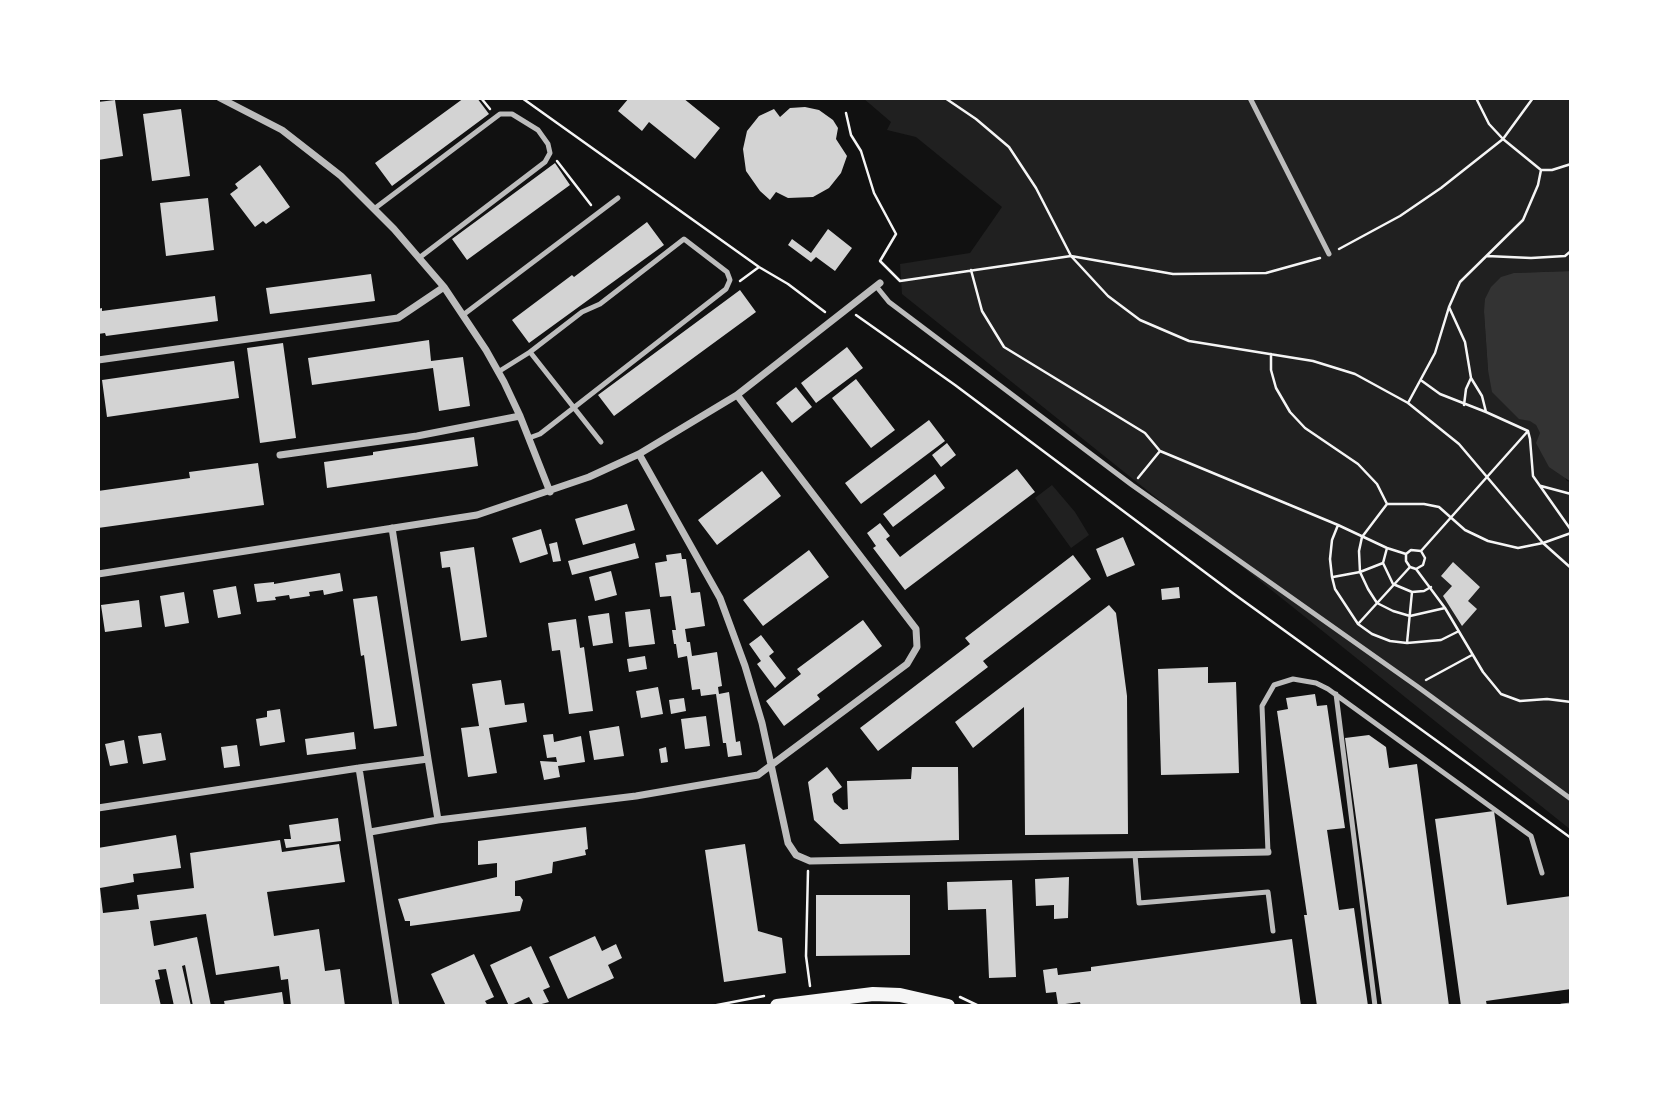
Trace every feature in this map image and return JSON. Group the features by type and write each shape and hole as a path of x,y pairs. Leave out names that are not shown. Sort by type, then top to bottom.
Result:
{"main road":[{"path":"777,1006 873,994 900,995 948,1006"}],"street":[{"path":"220,98 282,130 341,176 444,287 498,372 520,416 550,492"},
{"path":"98,574 477,515 550,492 639,454 737,395 878,285"},
{"path":"98,360 398,318 444,287"},
{"path":"370,832 438,820 636,796 758,775 907,664 917,647 916,629 737,395"},
{"path":"280,455 417,436 520,416"},
{"path":"639,454 720,598 748,678 772,767 788,843 796,855 810,861 1268,852"},
{"path":"391,528 438,820"},
{"path":"98,808 428,759"},
{"path":"359,768 396,1006"}],"lane":[{"path":"1250,98 1329,254"},
{"path":"374,209 500,114 512,114 538,130 551,153 545,162 419,258"},
{"path":"463,315 618,198"},
{"path":"498,372 530,352 582,312 600,304 684,239 727,272 730,281 726,289 540,434 529,438"},
{"path":"878,285 889,302 1132,485 1571,799"},
{"path":"530,352 601,442"},
{"path":"1268,852 1262,706 1274,685 1293,679 1316,683 1336,694 1531,836 1542,873"},
{"path":"1336,694 1375,1006"},
{"path":"1135,855 1139,903 1268,892 1273,931"},
{"path":"1562,1006 1571,1004"}],"path":[{"path":"522,98 834,319"},
{"path":"945,98 976,119 1009,147 1036,187 1071,256 1108,296 1140,320 1189,341 1312,361 1355,374 1408,403 1459,444 1543,543 1571,568"},
{"path":"1476,98 1489,124 1541,170 1552,170 1571,164"},
{"path":"846,113 851,135 861,151 874,194 896,234 880,261 900,281 1071,256"},
{"path":"551,153 598,214"},
{"path":"1408,403 1436,353 1449,307 1460,282 1523,220 1538,185 1541,170"},
{"path":"1487,256 1565,256 1571,251"},
{"path":"730,281 740,281 760,267"},
{"path":"971,270 982,311 1004,347 1144,433 1160,451 1406,554"},
{"path":"1449,307 1465,342 1471,378 1482,396 1486,412"},
{"path":"860,318 1571,838"},
{"path":"1272,354 1271,370 1276,388 1290,412 1305,428 1359,464 1377,484 1387,504"},
{"path":"1464,405 1465,389 1471,378"},
{"path":"1422,381 1440,394 1528,431"},
{"path":"1387,504 1439,507 1465,530 1488,541 1518,548 1543,543 1571,531 1533,476 1528,431"},
{"path":"1421,551 1528,431"},
{"path":"1132,485 1160,451"},
{"path":"1541,486 1571,494"},
{"path":"1387,504 1362,537 1359,551 1360,572 1377,603 1410,616 1445,608"},
{"path":"1338,525 1332,540 1332,577 1335,589 1358,624 1372,634 1390,641 1407,643 1441,640 1458,632"},
{"path":"1387,548 1383,564 1393,584 1412,592 1431,587"},
{"path":"1406,554 1411,550 1421,551"},
{"path":"1416,569 1423,565 1425,558 1421,551"},
{"path":"1406,554 1410,567 1416,569 1431,587 1472,655 1501,694 1520,701 1547,699 1571,702"},
{"path":"1332,577 1383,564"},
{"path":"1358,624 1410,567"},
{"path":"1407,643 1412,592"},
{"path":"1418,687 1429,678 1472,655"},
{"path":"809,981 806,956 807,877 810,861"}],"shaded area":[{"path":"863,98 1571,98 1571,271 1515,273 1484,312 1488,370 1536,425 1567,481 1571,482 1571,830 902,294 900,264 970,253 1002,207 916,137 887,130 891,122"},
{"path":"1571,271 1571,482 1549,467 1536,443 1540,433 1536,425 1519,419 1492,392 1484,312 1485,299 1491,287 1501,277 1514,273"},
{"path":"1052,485 1075,512 1089,535 1071,548 1035,498"}],"building":[{"path":"464,98 477,98 489,114 392,186 375,163"},
{"path":"629,98 683,98 720,128 695,159 649,122 642,131 618,111"},
{"path":"115,100 123,156 98,160 98,102"},
{"path":"790,108 819,110 833,120 838,128 836,139 847,156 841,173 829,188 813,197 788,198 776,192 770,200 746,171 743,149 747,131 759,116 774,109 780,117"},
{"path":"181,109 190,176 152,181 143,114"},
{"path":"555,163 570,185 467,260 452,239"},
{"path":"260,165 290,207 266,224 263,221 255,227 230,194 238,188 235,184"},
{"path":"208,198 214,250 166,256 160,203"},
{"path":"647,222 664,245 529,343 512,320"},
{"path":"828,229 852,248 835,271 816,257 811,262 788,245 792,239 811,253"},
{"path":"371,274 375,301 270,314 266,288"},
{"path":"740,290 756,312 614,416 598,395"},
{"path":"215,296 218,321 106,336 105,333 98,334 98,309 102,308 102,311"},
{"path":"429,340 431,361 463,357 470,406 439,411 433,368 312,385 308,358"},
{"path":"283,343 296,438 260,443 247,348"},
{"path":"847,347 863,368 816,403 801,383"},
{"path":"234,361 239,398 107,417 102,380"},
{"path":"856,379 895,430 871,448 832,398"},
{"path":"796,387 812,407 792,423 776,403"},
{"path":"929,420 945,441 861,504 845,483"},
{"path":"474,437 478,466 327,488 324,462"},
{"path":"947,443 956,455 941,467 932,455"},
{"path":"258,463 264,505 98,528 98,491 190,478 189,472"},
{"path":"1017,469 1035,492 905,590 873,548 876,546 867,533 880,523 890,536 886,539 900,557"},
{"path":"762,471 781,496 717,545 698,520"},
{"path":"935,474 945,488 893,527 883,514"},
{"path":"627,504 635,530 583,545 575,519"},
{"path":"541,529 548,554 520,563 512,538"},
{"path":"1123,537 1135,565 1107,577 1096,549"},
{"path":"557,542 561,561 553,562 549,544"},
{"path":"635,543 639,558 572,575 568,561"},
{"path":"474,547 487,637 461,641 450,567 442,568 440,552"},
{"path":"809,550 829,577 763,626 743,600"},
{"path":"681,553 682,559 686,559 691,593 700,592 705,626 685,629 687,642 690,642 692,656 717,652 722,686 718,687 719,694 729,692 736,742 740,741 742,755 728,757 726,743 723,743 716,694 701,696 700,689 692,690 687,656 678,658 672,630 676,630 671,596 660,597 655,563 667,561 666,555"},
{"path":"1073,555 1091,579 983,661 988,667 878,751 860,728 970,644 965,638"},
{"path":"1453,562 1480,587 1468,601 1477,609 1462,626 1443,596 1452,586 1441,576"},
{"path":"611,571 617,595 595,601 589,577"},
{"path":"340,573 343,591 324,595 323,590 309,592 310,596 290,599 289,595 275,597 276,600 257,602 254,584 274,584"},
{"path":"236,586 241,614 218,618 213,590"},
{"path":"1179,587 1180,598 1162,600 1161,589"},
{"path":"184,592 189,623 165,627 160,596"},
{"path":"377,596 397,726 374,729 353,599"},
{"path":"139,600 142,627 105,632 101,605"},
{"path":"1109,605 1116,613 1127,696 1128,834 1025,835 1024,707 973,748 955,722"},
{"path":"650,609 655,644 629,647 625,612"},
{"path":"609,613 613,643 593,646 588,616"},
{"path":"576,619 580,648 584,647 593,711 569,714 560,650 552,651 548,623"},
{"path":"863,620 882,646 817,695 820,699 784,726 766,701 801,674 797,669"},
{"path":"761,635 774,652 769,656 786,678 775,688 757,664 761,661 749,644"},
{"path":"645,656 647,669 629,672 627,659"},
{"path":"1208,667 1208,683 1236,682 1239,773 1161,775 1158,669"},
{"path":"501,680 505,705 524,703 527,722 489,728 497,773 468,777 461,728 479,726 472,684"},
{"path":"658,687 663,714 641,718 636,691"},
{"path":"1315,694 1317,706 1327,705 1345,828 1327,830 1339,910 1354,908 1368,1006 1317,1006 1304,915 1307,915 1277,711 1288,709 1286,698"},
{"path":"684,698 686,711 671,714 669,700"},
{"path":"280,709 285,742 260,746 256,719 267,717 267,711"},
{"path":"706,716 710,746 685,749 681,719"},
{"path":"619,726 624,756 594,760 589,731"},
{"path":"354,732 356,749 307,755 305,739"},
{"path":"161,733 166,760 143,764 138,736"},
{"path":"553,734 554,742 581,736 585,762 558,766 560,777 544,780 540,761 557,762 556,757 547,758 543,735"},
{"path":"1369,735 1386,747 1389,768 1417,764 1449,1006 1382,1006 1345,738"},
{"path":"124,740 128,763 110,766 105,744"},
{"path":"237,745 240,766 224,768 221,747"},
{"path":"666,747 668,762 661,763 659,749"},
{"path":"827,767 842,787 832,794 834,802 843,810 848,809 847,781 911,779 912,767 958,767 959,840 840,844 814,820 808,782"},
{"path":"1494,811 1507,905 1571,896 1571,989 1486,1001 1487,1006 1461,1006 1435,819"},
{"path":"338,818 341,841 286,848 284,839 291,839 289,825"},
{"path":"586,827 586,855 553,862 552,873 515,881 515,896 520,896 523,900 520,911 410,926 410,921 405,921 398,899 497,877 497,863 478,865 478,841"},
{"path":"176,835 181,868 133,874 134,882 100,888 103,913 139,909 137,895 194,888 190,853 280,840 282,852 339,844 345,882 267,892 274,936 319,929 325,971 340,969 345,1006 291,1006 288,979 281,980 279,966 216,975 206,914 150,921 154,946 197,937 211,1006 193,1006 185,965 182,966 191,1006 174,1006 166,969 158,970 160,979 155,980 161,1006 98,1006 98,848"},
{"path":"745,844 758,931 782,938 786,973 724,982 705,850"},
{"path":"1069,877 1068,918 1054,919 1054,905 1036,906 1035,879"},
{"path":"1012,880 1016,977 989,978 986,909 948,910 947,882"},
{"path":"816,895 910,895 910,955 816,956"},
{"path":"595,936 602,951 616,944 622,958 608,965 614,978 568,999 549,957"},
{"path":"1292,939 1301,1006 1081,1006 1080,1002 1058,1005 1056,992 1046,993 1043,970 1057,968 1058,975 1091,971 1091,967"},
{"path":"531,946 550,987 543,990 549,1002 534,1006 529,997 509,1006 490,965"},
{"path":"474,954 494,997 485,1001 488,1006 446,1006 431,974"},
{"path":"282,992 284,1006 225,1006 224,1001"}]}
